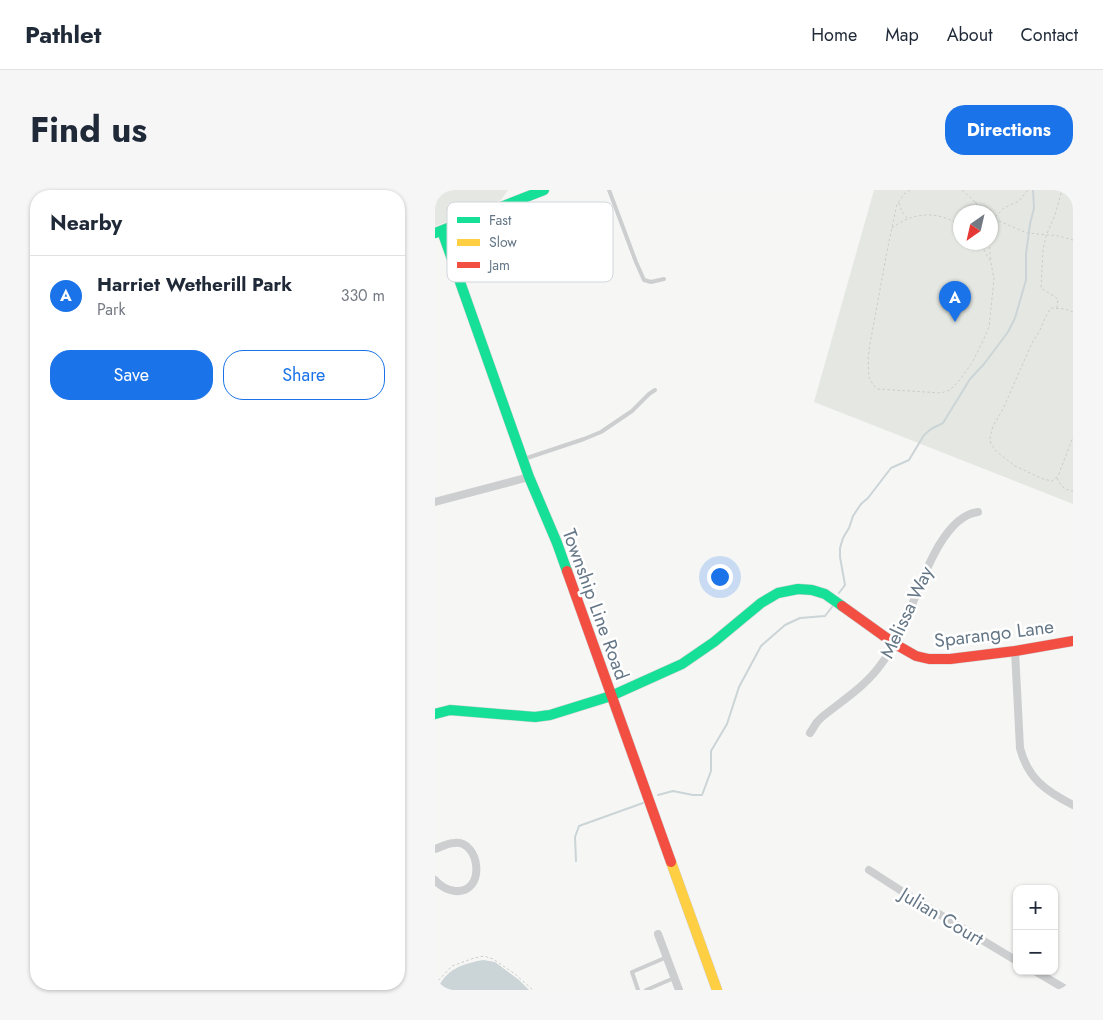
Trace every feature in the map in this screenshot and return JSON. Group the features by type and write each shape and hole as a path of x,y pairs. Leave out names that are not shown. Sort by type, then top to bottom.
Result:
{"street":[{"path":"513,202 543,190"},
{"name":"Township Line Road","path":"438,232 447,256"},
{"name":"Township Line Road","path":"456,282 522,460 557,542 717,990"},
{"path":"435,502 529,477"},
{"name":"Melissa Way","path":"810,733 822,717 869,680 882,664 895,644 935,552 944,538 963,518 978,512"},
{"name":"Sparango Lane","path":"435,714 450,710 535,717 550,716 611,696 692,659 764,600 788,590 817,591 825,594 895,644 916,656 929,659 950,659 1015,651 1073,641"},
{"path":"1015,651 1020,748 1024,760 1030,772 1039,783 1051,793 1073,805"},
{"path":"435,849 455,842 468,848 474,855 477,874 468,888 460,891 444,888 435,880"},
{"name":"Julian Court","path":"869,870 1013,959"},
{"path":"658,934 679,990"},
{"path":"1042,975 1067,990"}],"lane":[{"path":"609,190 644,280 651,282 665,279"},
{"path":"522,460 601,432 632,411 655,390"},
{"path":"638,990 633,972 667,957"},
{"path":"646,990 674,978"}],"path":[{"path":"910,190 898,202 891,229 868,358 869,377 873,385 878,388 941,393 950,390 959,381 972,362 989,327 994,279 990,250"},
{"path":"962,190 979,205"},
{"path":"998,214 1004,208 1019,201 1028,190"},
{"path":"1057,308 1058,299 1041,288 1043,250 1046,236 1055,215 1062,190"},
{"path":"974,201 977,205"},
{"path":"898,202 902,212 908,219"},
{"path":"891,229 919,215 937,216 953,221"},
{"path":"998,220 1027,233 1059,236 1073,240"},
{"path":"984,250 991,263"},
{"path":"1073,312 1065,309 1051,308 1032,342 1003,409 993,426 990,438 991,444 997,452 1015,466 1052,481 1056,477 1073,436"},
{"path":"1056,477 1061,486 1073,491"},
{"path":"435,984 452,966 484,956 493,959 515,974 533,990"}],"shaded area":[{"path":"435,190 508,190 501,200 497,202 447,202 447,222 435,226"},
{"path":"874,190 1073,190 1073,504 814,402"},
{"path":"483,960 495,962 529,990 437,990 450,972 468,963"}],"waterway":[{"path":"839,593 845,585 840,548 853,516 891,468 909,460 924,435 943,423 970,379 1008,332 1015,318 1026,280 1026,254 1034,208 1033,190"},
{"path":"658,795 673,791 702,795 711,771 711,751 727,724 739,687 761,646 785,625 800,618 825,616 832,607"},
{"path":"576,861 575,837 579,826 643,803"}],"traffic: fast":[{"path":"514,202 544,190"},
{"path":"435,233 447,228"},
{"path":"442,231 447,245"},
{"path":"460,282 529,477 567,571"},
{"path":"435,714 450,710 535,717 550,715 611,696 682,664 714,642 761,603 778,593 798,589 812,590 825,594 842,606"}],"traffic: slow":[{"path":"671,862 717,990"}],"traffic: jam":[{"path":"567,571 671,862"},
{"path":"842,606 895,644 916,656 929,659 950,659 1015,651 1073,641"}],"place":[{"name":"Harriet Wetherill Park","path":"955,322"}]}
